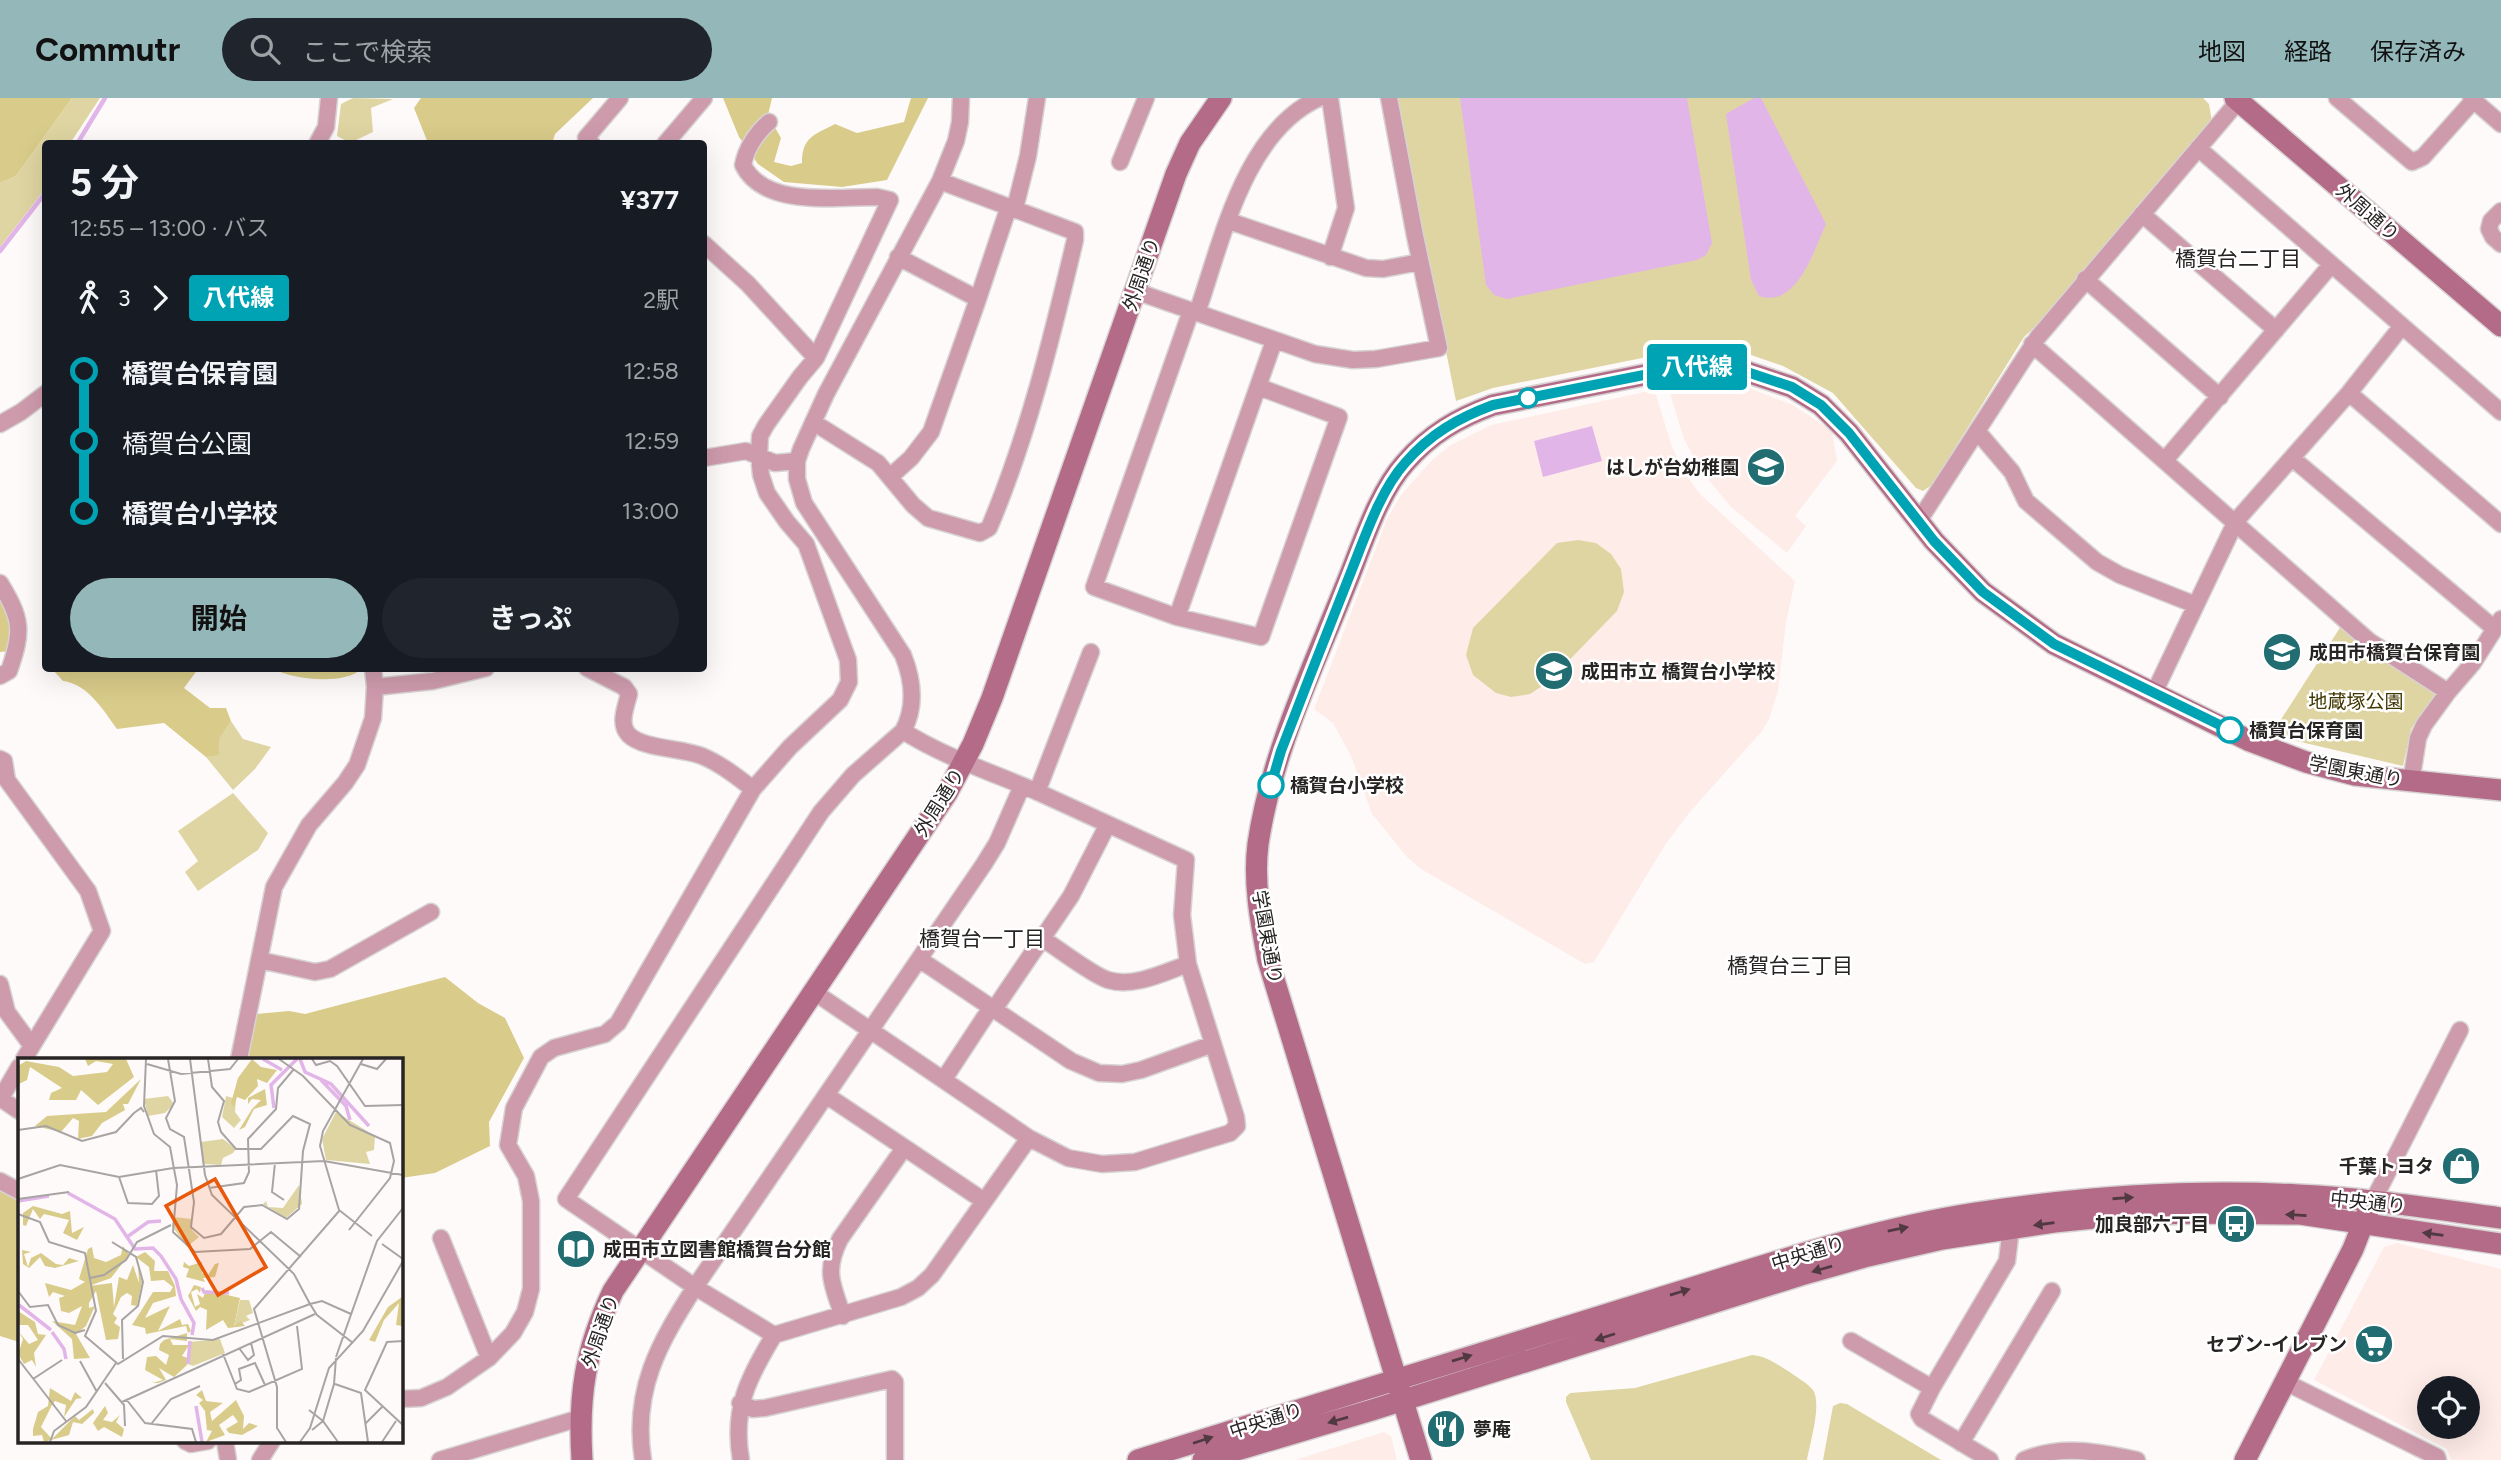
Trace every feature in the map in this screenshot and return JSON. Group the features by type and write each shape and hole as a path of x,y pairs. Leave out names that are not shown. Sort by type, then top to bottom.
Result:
{"street":[{"path":"319,140 326,127 329,98"},
{"path":"588,140 586,138 620,98"},
{"path":"668,140 704,98"},
{"path":"774,1335 695,1287 566,1199 821,811 853,775 904,731 908,722 912,702 909,671 903,655 804,503 797,479 797,461 813,422 940,181 956,141 961,98"},
{"path":"891,476 911,458 931,432 1012,207 1028,156 1037,98"},
{"path":"1120,162 1146,98"},
{"name":"外周通り","path":"582,1460 580,1418 590,1349 613,1291 947,793 964,762 992,698 1176,174 1190,143 1221,98"},
{"path":"1259,387 1339,417 1261,637 1177,617 1094,587 1244,181 1271,134 1305,104 1319,98"},
{"path":"1330,98 1346,208 1330,257"},
{"path":"1135,291 1315,354 1353,360 1394,357 1439,348 1389,98"},
{"path":"2337,98 2412,162 2423,157 2472,99 2501,124"},
{"path":"1918,522 2032,344 2238,99"},
{"name":"外周通り","path":"2238,99 2501,326"},
{"path":"402,1399 433,1394 469,1373 513,1333 525,1312 531,1289 531,1202 526,1176 508,1145 514,1108 541,1058 554,1048 605,1034 618,1023 753,789 775,763 840,699 849,682 850,672 806,544 767,493 761,475 760,436 816,358 890,200 877,197 782,195 754,182 743,165 745,155 761,129 769,122"},
{"path":"2198,148 2501,412"},
{"path":"813,422 867,454 891,476 913,505 928,518 980,533 989,528 1028,419 1075,232 940,181"},
{"path":"2501,211 2491,221 2489,229 2501,244"},
{"path":"2142,214 2276,330"},
{"path":"1229,221 1330,257 1374,269 1404,267 1420,262"},
{"path":"707,247 748,284 816,358"},
{"path":"898,257 978,299"},
{"path":"2165,460 2331,265"},
{"path":"2085,279 2220,397"},
{"path":"2154,693 2236,521 2349,393 2402,326"},
{"path":"1177,617 1274,341"},
{"path":"2032,344 2369,641 2448,692"},
{"name":"学園東通り","path":"1421,1460 1268,960 1260,918 1257,872 1258,844 1281,751 1376,510 1403,465 1443,428 1466,415 1493,405 1684,367 1735,368 1792,387 1821,405 1849,433 1918,522 1983,592 2054,644 2250,741 2306,762 2355,775 2501,790"},
{"path":"2349,393 2501,524"},
{"path":"0,424 42,396"},
{"path":"1976,431 2012,472 2026,501 2097,562 2120,575 2196,605"},
{"path":"707,458 746,451 775,463 797,461"},
{"path":"2292,458 2489,624 2499,623"},
{"path":"0,583 17,615 19,643 9,671 0,676"},
{"path":"2411,782 2418,738 2424,725 2473,663 2499,623"},
{"path":"643,1460 642,1420 649,1371 668,1329 997,843 1029,789 1091,652"},
{"path":"239,1058 274,887 309,825 357,765 373,718 376,687 374,672"},
{"path":"376,687 433,681 470,672"},
{"path":"595,672 624,687 629,694 623,716 624,727 630,736 642,743 687,751 704,757 727,769 753,789"},
{"path":"814,992 1029,1138 1068,1158 1086,1162 1135,1162 1230,1133 1237,1126 1188,964 1182,915 1186,860 964,762 904,731"},
{"path":"0,759 4,761 7,780 88,891 102,931 28,1053"},
{"path":"944,1079 1071,896 1108,824"},
{"path":"259,960 315,972 330,969 431,912"},
{"path":"1043,939 1108,980 1133,981 1188,964"},
{"path":"919,959 1071,1061 1099,1073 1122,1074 1141,1070 1213,1044"},
{"path":"0,984 7,1012 28,1053"},
{"path":"2245,1460 2353,1249 2373,1201 2460,1030"},
{"path":"18,1070 1,1098 18,1110"},
{"path":"826,1095 984,1201"},
{"path":"741,1460 737,1429 740,1403 745,1388 774,1335 843,1316 901,1297 918,1288 932,1276 1029,1138"},
{"path":"843,1316 832,1279 832,1255 904,1148"},
{"path":"0,1181 18,1190"},
{"name":"中央通り","path":"1138,1460 1397,1378 1865,1236 1971,1213 2050,1203 2167,1195 2296,1195 2373,1201 2501,1218"},
{"name":"中央通り","path":"1203,1460 1868,1256 1942,1239 2115,1216 2187,1213 2301,1214 2501,1244"},
{"path":"1990,1460 1922,1419 1920,1409 2007,1261 2011,1228"},
{"path":"441,1238 489,1357"},
{"path":"1961,1443 2052,1292"},
{"path":"1851,1341 1932,1388"},
{"path":"740,1403 753,1409 765,1408 892,1379 895,1382 895,1460"},
{"path":"2285,1382 2437,1457 2438,1460"},
{"path":"440,1460 496,1452 580,1418"},
{"path":"225,1442 228,1460"},
{"path":"260,1460 271,1442"},
{"path":"2024,1460 2038,1454 2087,1450 2137,1460"}],"shaded area":[{"path":"0,98 72,98 16,176 0,183"},
{"path":"421,98 593,98 555,134 553,140 427,140 414,108"},
{"path":"723,98 772,98 768,115 781,138 774,162 791,166 802,163 804,147 811,138 835,124 857,133 904,122 911,98 928,98 887,180 842,187 784,182 758,164 739,137"},
{"path":"1460,98 1687,98 1712,243 1706,255 1697,260 1507,299 1494,295 1486,285"},
{"path":"1754,98 1761,98 1826,224 1810,262 1794,286 1784,294 1772,298 1759,296 1751,280 1726,114"},
{"name":"はしが台幼稚園","path":"1694,380 1744,386 1793,405 1832,431 1837,461 1795,516 1806,526 1787,553 1731,507 1702,472 1684,439 1668,387"},
{"name":"成田市立 橋賀台小学校","path":"1649,391 1656,395 1672,447 1686,475 1700,494 1795,581 1786,622 1778,691 1769,719 1762,731 1689,813 1665,845 1594,962 1585,964 1421,869 1407,857 1372,814 1351,756 1333,723 1314,709 1387,519 1401,495 1432,460 1451,445 1491,425"},
{"path":"1592,426 1602,461 1543,477 1534,441"},
{"path":"0,595 12,619 12,651 0,652"},
{"path":"55,672 196,672 184,688 210,708 226,708 231,721 220,737 219,755 206,757 164,723 117,729 88,693 63,681"},
{"path":"280,672 357,672 332,679 305,678"},
{"path":"445,977 478,1003 505,1018 524,1058 489,1122 490,1146 435,1173 402,1178 402,1058 248,1058 256,1014 289,1011 305,1014"},
{"path":"0,1189 18,1199 18,1342 0,1336"},
{"path":"2397,1243 2501,1269 2501,1460 2451,1460 2447,1449 2428,1439 2480,1439 2480,1376 2417,1376 2417,1433 2314,1380 2384,1247"},
{"path":"1384,1432 1391,1436 1397,1460 1295,1460"}],"green space":[{"path":"72,98 100,98 72,140 42,140 42,193 0,247 0,183 16,176"},
{"path":"353,98 393,99 371,108 373,132 356,140 344,140 337,136 341,104"},
{"path":"1395,98 2203,98 2209,104 2212,122 2043,319 2024,337 1932,485 1923,491 1916,488 1833,393 1783,366 1751,355 1713,350 1682,350 1493,388 1456,401"},
{"path":"1578,540 1596,543 1611,554 1621,569 1624,592 1617,611 1547,683 1530,694 1511,697 1496,693 1473,675 1466,655 1473,628 1557,543"},
{"name":"地蔵塚公園","path":"2341,626 2436,693 2411,729 2403,766 2271,735"},
{"path":"231,721 243,739 271,747 255,769 233,790 206,757 219,754 220,736"},
{"path":"233,793 268,833 258,850 198,891 185,872 198,861 178,831"},
{"path":"1752,1355 1772,1361 1813,1390 1816,1414 1807,1460 1591,1460 1566,1402 1570,1393 1635,1388"},
{"path":"1847,1404 1941,1460 1823,1460 1833,1406"}],"waterway":[{"path":"79,140 105,98"},
{"path":"0,251 42,197"}],"bus line":[{"name":"八代線","path":"1271,785 1318,653 1376,510 1403,465 1425,442 1466,415 1493,405 1684,367 1735,368 1792,387 1821,405 1849,433 1934,541 1983,592 2054,644 2230,730"}],"place":[{"name":"はしが台幼稚園","path":"1766,467"},
{"name":"成田市橋賀台保育園","path":"2282,652"},
{"name":"成田市立 橋賀台小学校","path":"1554,671"},
{"name":"橋賀台保育園","path":"2230,730"},
{"name":"橋賀台小学校","path":"1271,785"},
{"name":"千葉トヨタ","path":"2461,1166"},
{"name":"加良部六丁目","path":"2236,1224"},
{"name":"成田市立図書館橋賀台分館","path":"576,1249"},
{"name":"セブン-イレブン","path":"2374,1344"},
{"name":"夢庵","path":"1446,1429"}],"district":[{"name":"橋賀台二丁目","path":"2238,259"},
{"name":"橋賀台一丁目","path":"982,939"},
{"name":"橋賀台三丁目","path":"1790,966"}]}
